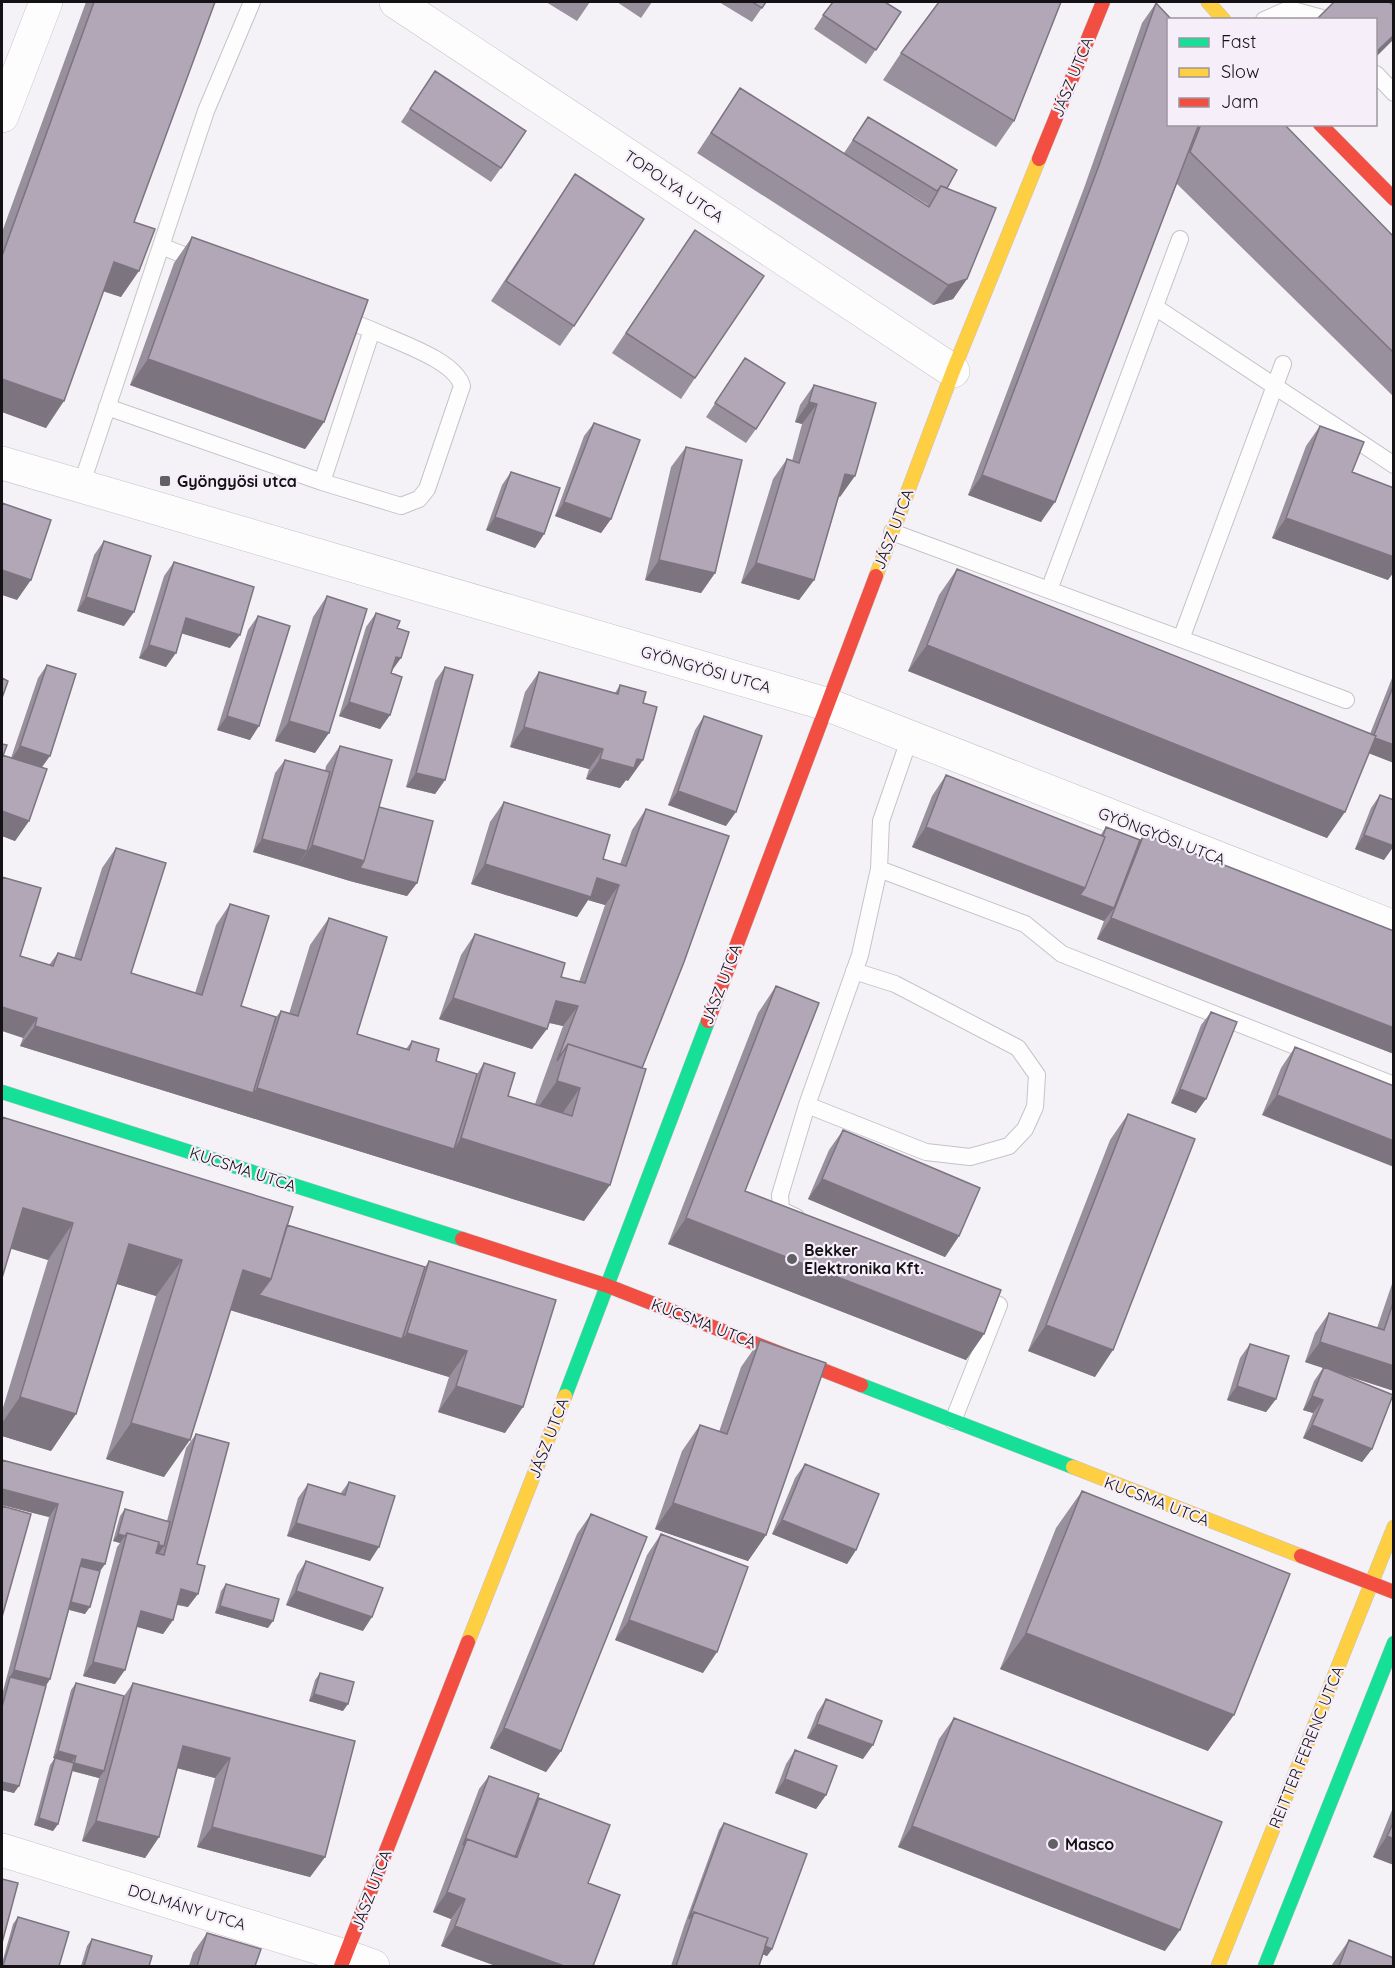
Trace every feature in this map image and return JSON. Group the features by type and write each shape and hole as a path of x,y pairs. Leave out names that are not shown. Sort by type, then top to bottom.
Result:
{"street":[{"path":"2,116 46,2"},
{"name":"TOPOLYA UTCA","path":"396,2 953,371"},
{"name":"JÁSZ UTCA","path":"353,1963 953,371 1103,2"},
{"path":"1208,2 1222,18"},
{"path":"1322,126 1394,199"},
{"name":"GYÖNGYÖSI UTCA","path":"2,463 826,705 1394,927"},
{"name":"KUCSMA UTCA","path":"2,1092 608,1286 1394,1592"},
{"name":"REITTER FERENC UTCA","path":"1218,1966 1394,1527"},
{"path":"1264,1966 1394,1643"},
{"name":"DOLMÁNY UTCA","path":"2,1850 353,1963"}],"lane":[{"path":"81,486 206,111 252,2"},
{"path":"1269,18 1289,9 1322,18"},
{"path":"1377,75 1394,93"},
{"path":"1049,591 1180,239"},
{"path":"161,246 217,268"},
{"path":"1155,307 1394,465"},
{"path":"107,407 322,482 401,506 419,499 428,489 462,386 459,376 447,366 372,330 328,313"},
{"path":"322,482 372,330"},
{"path":"1181,639 1283,364"},
{"path":"892,532 1346,700"},
{"path":"814,1225 781,1210 780,1196 807,1105 854,971 879,868 881,821 910,737"},
{"path":"879,868 1025,924 1062,954 1394,1085"},
{"path":"807,1105 926,1152 970,1157 1009,1146 1024,1129 1035,1107 1037,1075 1018,1048 895,984 854,971"},
{"path":"953,1421 999,1305 955,1286"}],"building":[{"path":"94,2 215,2 134,222 155,229 139,271 114,262 64,401 2,379 2,256"},
{"path":"752,2 766,2 762,8"},
{"path":"833,2 885,2 901,12 876,50 823,15"},
{"path":"939,2 1061,2 1014,121 901,53"},
{"path":"1334,2 1389,2 1394,6 1394,35 1377,51 1377,18 1318,18"},
{"path":"1156,3 1170,18 1167,18 1167,126 1198,126 1055,502 982,475 1098,168"},
{"path":"435,71 526,131 501,168 410,109"},
{"path":"740,88 929,207 941,186 996,208 967,279 948,285 711,133"},
{"path":"868,117 957,170 947,188 941,186 937,191 853,140"},
{"path":"1200,126 1286,126 1394,237 1394,353 1190,152"},
{"path":"575,174 644,219 574,326 506,281"},
{"path":"695,230 764,276 695,378 626,333"},
{"path":"192,237 368,300 324,422 148,359"},
{"path":"745,358 785,383 756,429 715,403"},
{"path":"814,385 876,403 855,476 845,474 814,580 756,563 787,459 799,463 817,404 809,402"},
{"path":"594,423 640,440 611,519 564,502"},
{"path":"1320,426 1364,442 1352,472 1394,488 1394,557 1286,518"},
{"path":"686,447 742,460 715,573 659,560"},
{"path":"511,472 560,488 544,534 495,517"},
{"path":"2,503 51,520 31,580 2,570"},
{"path":"104,541 151,556 134,612 86,597"},
{"path":"174,562 254,587 240,635 186,618 176,653 149,645"},
{"path":"957,569 1376,736 1345,812 927,645"},
{"path":"327,596 367,609 329,733 289,721"},
{"path":"376,613 400,621 397,628 409,632 401,658 396,657 391,673 402,677 390,715 349,702"},
{"path":"258,616 290,626 259,726 227,716"},
{"path":"47,665 76,674 50,756 20,746"},
{"path":"445,667 473,675 445,780 416,773"},
{"path":"539,672 618,694 620,685 646,692 643,703 657,707 643,760 637,759 634,768 600,759 603,749 524,727"},
{"path":"2,678 8,681 2,698"},
{"path":"1394,684 1394,745 1375,738 1374,735"},
{"path":"704,716 762,736 736,812 678,791"},
{"path":"2,744 7,745 3,756 2,755"},
{"path":"340,746 392,760 364,861 312,845"},
{"path":"2,755 47,769 29,821 2,811"},
{"path":"285,760 330,772 307,851 262,839"},
{"path":"946,775 1105,837 1085,888 926,827"},
{"path":"1380,795 1394,800 1394,846 1364,835"},
{"path":"504,802 610,835 603,859 626,866 646,809 729,836 684,962 642,1068 568,1044 557,1061 578,1006 556,1001 547,1029 453,998 475,934 565,963 561,977 585,983 619,885 597,878 591,897 485,864"},
{"path":"379,807 433,821 417,883 360,868"},
{"path":"1106,827 1140,840 1114,908 1080,895 1085,888 1105,837 1103,836"},
{"path":"1144,834 1394,931 1394,1028 1111,918"},
{"path":"116,848 166,863 131,973 202,995 230,904 269,916 241,1006 276,1017 253,1093 35,1026 37,1018 2,1007 2,877 41,888 20,956 53,966 58,953 81,960"},
{"path":"329,918 387,937 357,1034 409,1050 412,1041 439,1049 436,1061 477,1074 454,1149 257,1088 281,1011 298,1016"},
{"path":"776,986 819,1003 745,1191 1001,1290 984,1334 686,1218"},
{"path":"1211,1012 1237,1022 1206,1099 1180,1089"},
{"path":"568,1044 646,1069 610,1185 461,1138 484,1063 515,1073 508,1096 572,1116 580,1088 557,1081"},
{"path":"1295,1047 1394,1086 1394,1141 1277,1095"},
{"path":"1128,1114 1195,1139 1113,1350 1046,1325"},
{"path":"2,1117 293,1207 271,1279 243,1270 190,1440 131,1423 182,1260 129,1244 76,1414 20,1397 73,1223 23,1208 2,1278"},
{"path":"843,1130 980,1188 959,1236 822,1179"},
{"path":"287,1225 425,1267 402,1339 259,1295 271,1279"},
{"path":"429,1261 556,1300 523,1407 456,1386 467,1351 407,1333"},
{"path":"1394,1300 1394,1366 1320,1342 1329,1313 1384,1330"},
{"path":"760,1340 826,1363 766,1535 673,1503 700,1425 727,1434"},
{"path":"1250,1344 1289,1356 1276,1399 1237,1386"},
{"path":"1324,1367 1393,1395 1372,1449 1312,1425 1323,1400 1312,1396"},
{"path":"196,1434 229,1443 197,1564 205,1566 198,1594 181,1589 173,1620 141,1611 125,1670 93,1662 127,1533 159,1542 156,1553 164,1555"},
{"path":"2,1460 123,1492 105,1564 82,1559 50,1679 14,1670 58,1504 2,1489"},
{"path":"805,1464 879,1494 856,1550 782,1520"},
{"path":"349,1482 395,1496 379,1547 296,1523 308,1484 345,1495"},
{"path":"1082,1491 1290,1574 1234,1715 1026,1633"},
{"path":"2,1506 31,1514 2,1617"},
{"path":"125,1509 170,1522 164,1546 159,1545 159,1542 127,1533 125,1536 118,1534"},
{"path":"591,1514 647,1537 561,1751 504,1728"},
{"path":"661,1534 748,1567 717,1652 629,1620"},
{"path":"306,1561 383,1588 372,1617 296,1591"},
{"path":"80,1566 100,1571 90,1607 71,1602"},
{"path":"226,1584 279,1599 273,1621 220,1606"},
{"path":"320,1673 354,1682 348,1704 314,1694"},
{"path":"10,1677 46,1686 19,1786 2,1782 2,1707"},
{"path":"76,1683 124,1696 104,1771 74,1763 76,1756 58,1751"},
{"path":"133,1683 355,1741 325,1857 212,1827 230,1758 183,1746 159,1837 96,1821"},
{"path":"826,1699 882,1721 873,1745 817,1724"},
{"name":"Masco","path":"954,1718 1222,1822 1180,1930 912,1826"},
{"path":"795,1750 837,1766 826,1795 785,1779"},
{"path":"55,1758 74,1763 58,1824 39,1818"},
{"path":"489,1776 539,1794 515,1857 467,1839 463,1845"},
{"path":"539,1798 610,1825 588,1883 620,1895 593,1966 564,1966 455,1926 465,1899 447,1892 467,1839 517,1857"},
{"path":"1394,1821 1394,1839 1387,1836"},
{"path":"724,1823 807,1854 772,1949 765,1946 768,1938 694,1912 689,1919"},
{"path":"2,1879 18,1883 2,1943"},
{"path":"694,1912 768,1938 759,1966 676,1966"},
{"path":"18,1917 69,1932 59,1966 3,1966"},
{"path":"207,1933 261,1949 255,1966 197,1966"},
{"path":"92,1939 152,1956 149,1966 84,1966"},
{"path":"1349,1940 1394,1958 1394,1966 1339,1966"}],"traffic: fast":[{"path":"565,1396 708,1021"},
{"path":"2,1092 462,1239"},
{"path":"861,1385 1073,1467"},
{"path":"1265,1966 1394,1643"}],"traffic: slow":[{"path":"1208,2 1222,18"},
{"path":"876,576 953,371 1039,159"},
{"path":"468,1642 565,1396"},
{"path":"1073,1467 1301,1556"},
{"path":"1218,1966 1394,1527"}],"traffic: jam":[{"path":"1039,159 1103,2"},
{"path":"1322,126 1394,199"},
{"path":"708,1021 876,576"},
{"path":"462,1239 608,1286 861,1385"},
{"path":"1301,1556 1394,1592"},
{"path":"341,1966 468,1642"}],"place":[{"name":"Gyöngyösi utca","path":"165,481"},
{"name":"Bekker Elektronika Kft.","path":"792,1259"},
{"name":"Masco","path":"1053,1844"}]}
